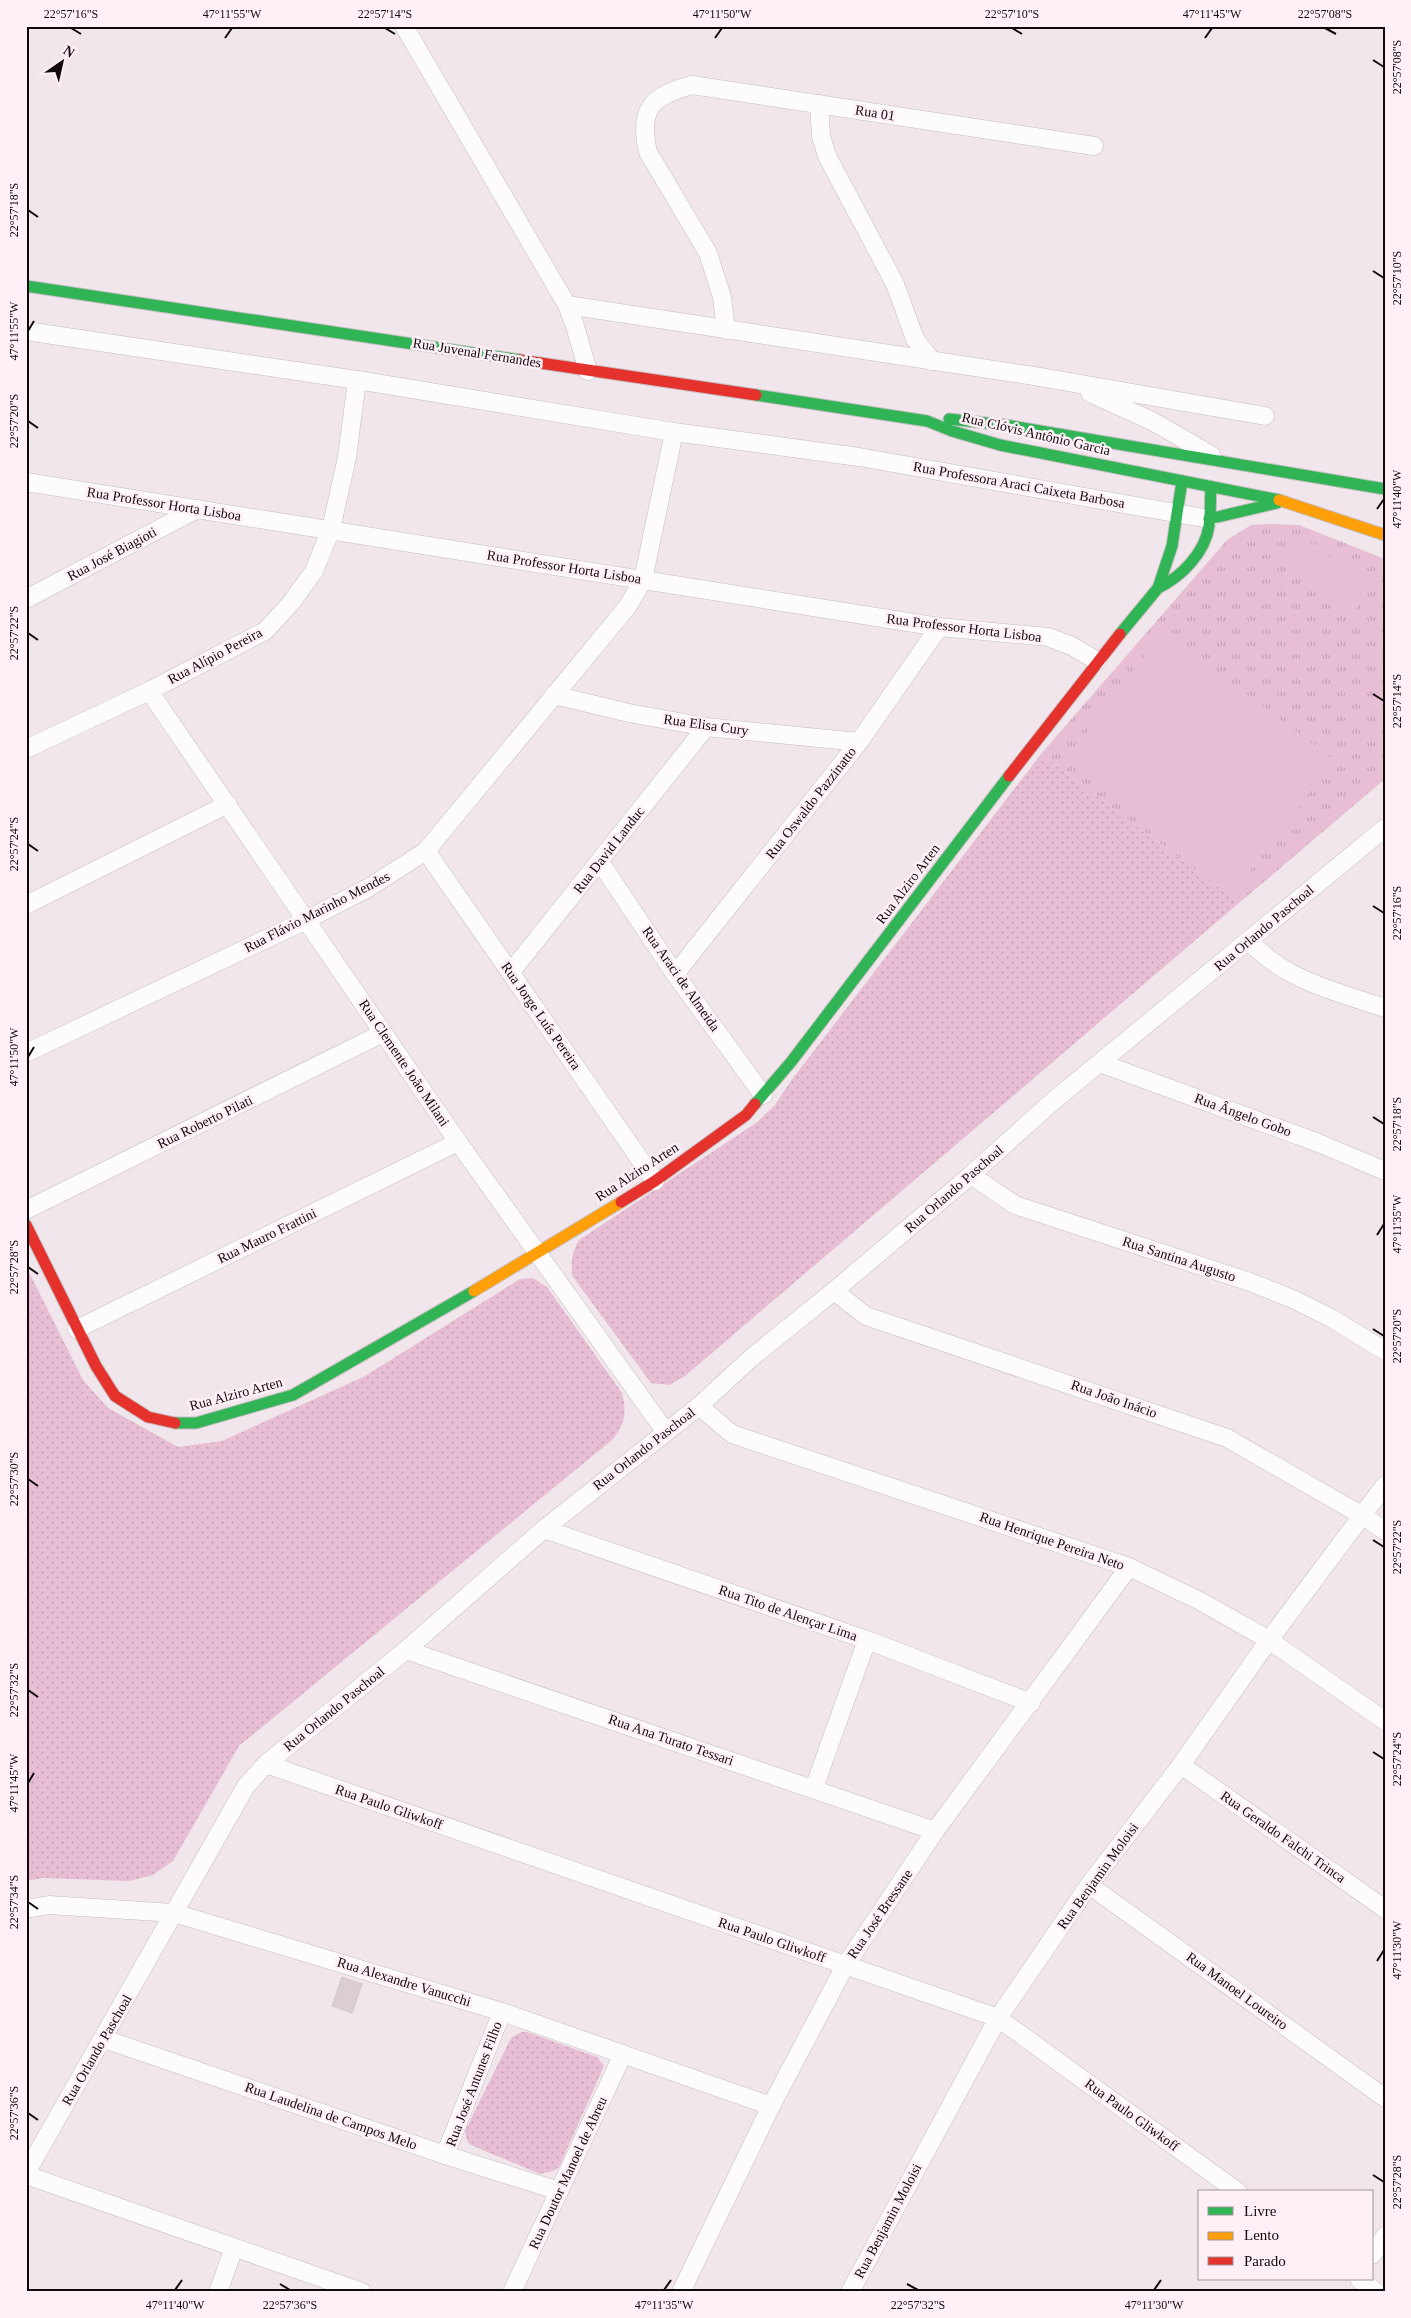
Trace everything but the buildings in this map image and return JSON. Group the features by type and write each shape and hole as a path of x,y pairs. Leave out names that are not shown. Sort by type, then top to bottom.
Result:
{"main road":[{"name":"Rua Juvenal Fernandes","path":"26,286 927,421"},
{"name":"Rua Clóvis Antônio Garcia","path":"927,421 954,418 1168,451 1385,489"},
{"name":"Rua Clóvis Antônio Garcia","path":"927,421 952,431 1000,445 1284,501 1385,535"},
{"path":"1168,451 1187,467"},
{"path":"1200,468 1217,460"},
{"name":"Rua Alziro Arten","path":"26,1225 96,1366 114,1396 148,1417 170,1423 196,1423 293,1395 536,1254 655,1180 746,1115 763,1095 791,1062 1096,661 1158,588 1162,573 1170,556 1182,481"},
{"name":"Rua Alziro Arten","path":"1158,588 1171,583 1184,570 1206,537 1211,487"},
{"path":"1209,519 1284,501"}],"street":[{"path":"404,26 567,305 588,371"},
{"name":"Rua 01","path":"726,330 722,297 708,253 648,152 644,135 644,122 657,98 673,90 692,85 1094,146"},
{"path":"819,104 821,136 827,156 895,284 914,339 932,361"},
{"path":"567,305 1034,376 1265,416"},
{"path":"26,331 357,380 674,432"},
{"path":"1034,376 1067,384 1109,401 1152,421 1217,460"},
{"name":"Rua Alípio Pereira","path":"26,749 149,692 265,631 291,603 314,571 331,529 348,457 357,380"},
{"name":"Rua Professora Araci Caixeta Barbosa","path":"674,432 859,457 1209,519"},
{"name":"Rua Flávio Marinho Mendes","path":"26,1052 306,920 368,888 426,851 628,606 643,580 674,432"},
{"name":"Rua Professor Horta Lisboa","path":"26,482 939,627 1048,637 1072,646 1096,661"},
{"name":"Rua José Biagioti","path":"26,599 197,509"},
{"name":"Rua Oswaldo Pazzinatto","path":"675,974 859,742 939,627"},
{"name":"Rua Clemente João Milani","path":"149,692 228,804 536,1254 665,1431"},
{"name":"Rua Elisa Cury","path":"554,695 629,713 706,727 859,742"},
{"name":"Rua David Landuc","path":"511,972 706,727"},
{"path":"26,906 228,804"},
{"name":"Rua Orlando Paschoal","path":"26,2174 246,1786 266,1764 406,1650 544,1529 665,1431 699,1406 751,1358 834,1291 971,1175 1052,1102 1385,828"},
{"name":"Rua Jorge Luís Pereira","path":"426,851 655,1180"},
{"name":"Rua Araci de Almeida","path":"600,862 675,974 763,1095"},
{"path":"1249,941 1275,965 1298,978 1385,1008"},
{"name":"Rua Roberto Pilati","path":"26,1210 383,1033"},
{"name":"Rua Ângelo Gobo","path":"1100,1063 1316,1142 1385,1171"},
{"name":"Rua Mauro Frattini","path":"77,1329 458,1142"},
{"name":"Rua Santina Augusto","path":"971,1175 1015,1206 1250,1282 1295,1300 1331,1318 1385,1351"},
{"name":"Rua João Inácio","path":"834,1291 866,1316 1227,1438 1363,1516 1385,1531"},
{"name":"Rua Henrique Pereira Neto","path":"699,1406 732,1434 1129,1567 1200,1601 1269,1640 1385,1721"},
{"name":"Rua Benjamin Moloisi","path":"850,2292 998,2018 1089,1885 1181,1765 1269,1640 1385,1485"},
{"name":"Rua Tito de Alençar Lima","path":"544,1529 867,1640 1031,1702"},
{"name":"Rua José Bressane","path":"681,2292 771,2106 846,1966 935,1831 1129,1567"},
{"path":"814,1788 867,1640"},
{"name":"Rua Ana Turato Tessari","path":"406,1650 814,1788 935,1831"},
{"name":"Rua Paulo Gliwkoff","path":"266,1764 998,2018 1235,2190"},
{"name":"Rua Geraldo Falchi Trinca","path":"1181,1765 1385,1909"},
{"name":"Rua Manoel Loureiro","path":"1089,1885 1385,2098"},
{"name":"Rua Alexandre Vanucchi","path":"26,1909 49,1905 174,1913 502,2012 771,2106"},
{"name":"Rua José Antunes Filho","path":"445,2155 502,2012"},
{"name":"Rua Laudelina de Campos Melo","path":"104,2039 445,2155 559,2191"},
{"name":"Rua Doutor Manoel de Abreu","path":"512,2292 623,2054"},
{"path":"26,2174 362,2292"},
{"path":"1374,2252 1385,2236"},
{"path":"218,2292 234,2248"},
{"path":"1360,2280 1376,2292"}],"green space":[{"path":"1251,525 1299,525 1385,559 1385,779 1239,903 1041,754 1227,540"},
{"path":"1303,537 1372,587 1351,616 1283,566"},
{"path":"1163,631 1334,760 1237,888 1066,760"},
{"path":"1041,754 1239,903 685,1376 669,1385 651,1383 573,1277 572,1258 579,1240 756,1123 775,1105 790,1082"},
{"path":"26,1266 83,1380 108,1408 178,1447 222,1441 365,1376 520,1279 533,1278 547,1287 622,1393 624,1400 624,1418 620,1429 612,1440 239,1746 173,1861 153,1875 129,1881 43,1878 26,1881"},
{"path":"522,2032 527,2032 597,2057 604,2066 559,2167 553,2171 540,2174 471,2145 467,2141 465,2131 509,2042 512,2037"}],"traffic: fast":[{"path":"26,286 520,360"},
{"path":"756,395 927,421 952,431 1000,445 1279,500"},
{"path":"949,419 1005,425 1385,489"},
{"path":"1120,634 1158,588 1172,546 1182,481"},
{"path":"1158,588 1183,571 1203,546 1209,526 1211,487"},
{"path":"1209,519 1277,503"},
{"path":"755,1104 791,1062 1009,776"},
{"path":"175,1423 196,1423 293,1395 474,1291"}],"traffic: slow":[{"path":"1279,500 1385,535"},
{"path":"474,1291 621,1202"}],"traffic: jam":[{"path":"520,360 756,395"},
{"path":"1009,776 1120,634"},
{"path":"621,1202 655,1181 746,1115 755,1104"},
{"path":"26,1225 96,1366 115,1396 148,1417 175,1423"}]}
